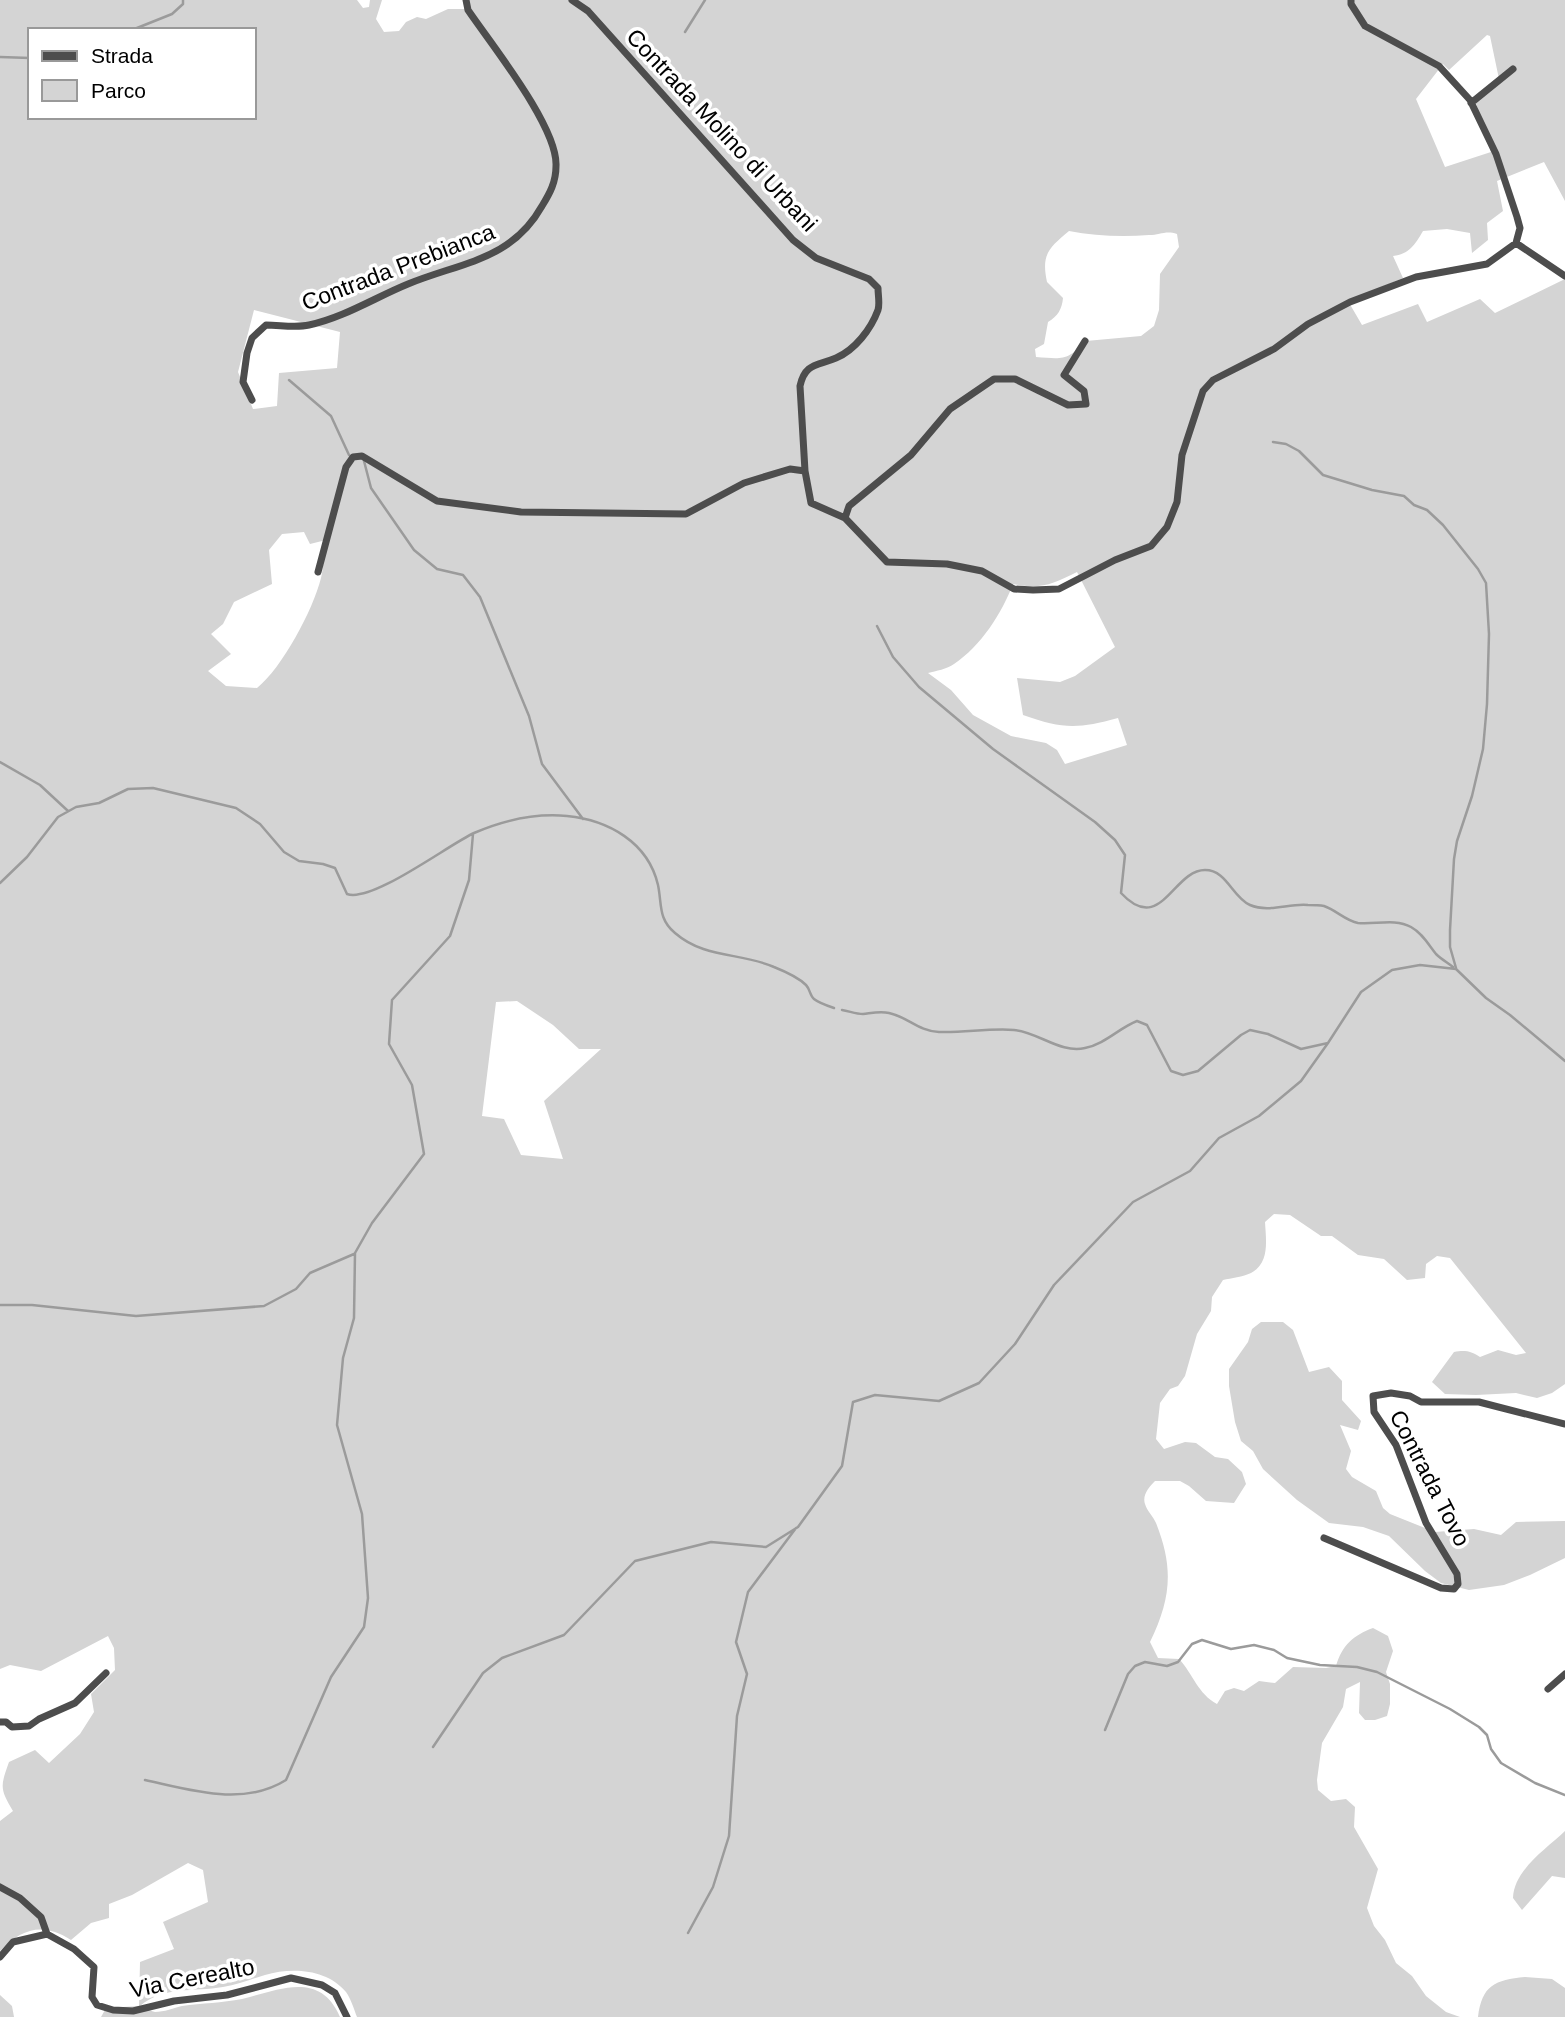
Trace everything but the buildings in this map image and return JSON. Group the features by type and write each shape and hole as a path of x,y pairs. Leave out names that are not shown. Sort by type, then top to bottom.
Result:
{"street":[{"name":"Contrada Prebianca","path":"251,400 243,382 247,353 252,338 267,325 308,326 410,283 472,263 510,244 532,224 554,186 557,164 545,122 468,10 466,0"},
{"name":"Contrada Molino di Urbani","path":"572,0 588,11 793,240 816,258 869,279 878,288 878,309 852,349 837,358 808,368 802,375 800,386 806,471"},
{"path":"318,572 346,467 353,457 362,456 437,501 522,512 687,514 744,483 790,469 806,471 811,503 845,518 887,562 947,564 982,571 1014,589 1059,589 1115,560 1151,546 1167,527 1177,502 1182,455 1203,391 1213,380 1274,349 1308,324 1350,302 1416,276 1487,264 1517,243 1520,228 1513,204 1496,154 1471,103 1439,66 1366,26 1351,0"},
{"path":"1471,103 1513,69"},
{"path":"1517,243 1565,276"},
{"path":"845,518 849,506 911,455 950,409 994,379 1015,379 1068,405 1086,404 1084,391 1064,374 1085,341"},
{"name":"Contrada Tovo","path":"1324,1538 1441,1588 1454,1588 1458,1584 1457,1574 1426,1523 1396,1445 1374,1412 1373,1396 1391,1393 1410,1396 1421,1402 1479,1402 1565,1424"},
{"path":"0,1722 6,1722 12,1727 30,1726 39,1718 75,1703 106,1673"},
{"path":"1548,1689 1565,1674"},
{"path":"0,1887 20,1898 41,1917 47,1934 13,1942 0,1957"},
{"name":"Via Cerealto","path":"47,1934 74,1949 94,1967 92,1997 97,2006 132,2011 174,2001 227,1995 291,1978 322,1984 335,1993 346,2017"}],"green space":[{"path":"0,0 357,0 363,8 369,7 370,0 382,0 376,19 384,32 399,31 406,22 417,17 426,19 448,9 467,9 464,0 1565,0 1565,201 1544,162 1497,181 1503,211 1487,223 1488,240 1472,253 1470,233 1447,229 1423,231 1411,248 1393,256 1403,278 1348,301 1362,325 1418,304 1427,322 1480,299 1495,313 1565,279 1565,1384 1552,1393 1537,1398 1516,1393 1445,1394 1432,1382 1454,1352 1474,1353 1480,1357 1498,1350 1516,1355 1526,1353 1450,1258 1437,1256 1426,1264 1425,1278 1407,1280 1384,1259 1358,1255 1332,1236 1321,1236 1290,1215 1274,1214 1265,1222 1266,1250 1257,1269 1223,1280 1212,1297 1211,1311 1197,1334 1185,1376 1178,1386 1170,1389 1160,1403 1156,1439 1164,1449 1185,1442 1196,1443 1215,1457 1228,1459 1242,1472 1246,1484 1234,1503 1206,1501 1180,1481 1155,1481 1144,1497 1146,1507 1162,1539 1168,1569 1166,1597 1150,1642 1158,1658 1179,1659 1200,1689 1217,1704 1225,1691 1234,1688 1244,1691 1259,1681 1275,1683 1293,1667 1336,1666 1350,1642 1373,1628 1388,1636 1393,1651 1386,1672 1390,1684 1387,1716 1365,1720 1359,1713 1360,1682 1346,1689 1343,1707 1322,1743 1318,1790 1331,1801 1346,1799 1355,1807 1354,1827 1378,1869 1367,1908 1374,1926 1385,1940 1396,1963 1412,1976 1426,1996 1446,2012 1460,2017 357,2017 348,1995 338,1984 319,1974 286,1971 229,1986 159,1995 140,2006 158,2012 297,1987 310,1988 321,1993 332,2002 340,2017 101,2017 106,2008 139,2006 140,1962 174,1949 163,1922 208,1902 203,1870 188,1863 132,1895 109,1904 109,1918 91,1923 71,1940 51,1931 33,1930 16,1937 0,1951 0,1821 13,1811 3,1788 9,1762 35,1750 49,1763 80,1734 94,1712 91,1694 115,1670 114,1648 108,1636 41,1671 10,1665 0,1669","holes":["1487,35 1490,36 1499,79 1475,100 1491,152 1445,167 1416,99 1443,64 1449,70","1069,231 1119,236 1173,233 1177,234 1179,247 1160,274 1159,310 1154,326 1141,336 1086,341 1064,357 1036,357 1035,349 1044,344 1048,322 1057,315 1063,298 1047,282 1046,258 1056,242","254,310 340,332 337,368 279,373 277,406 253,409 238,372","304,532 310,544 326,540 317,591 295,638 267,679 257,688 226,686 208,671 231,654 211,634 223,624 234,602 272,584 269,550 282,534","1077,572 1115,647 1075,676 1060,682 1017,678 1023,715 1070,726 1118,718 1127,745 1065,764 1057,750 1046,743 1011,736 973,715 951,690 928,673 951,666 973,648 997,617 1013,584 1046,585","517,1001 553,1025 579,1049 601,1049 544,1101 563,1159 521,1155 504,1119 482,1116 496,1002"]},
{"path":"1261,1322 1283,1322 1293,1330 1309,1372 1329,1367 1342,1381 1342,1400 1361,1421 1358,1430 1340,1425 1351,1451 1346,1469 1352,1477 1376,1491 1383,1508 1390,1514 1435,1532 1474,1529 1501,1535 1516,1522 1565,1521 1565,1558 1504,1585 1469,1590 1441,1583 1389,1536 1363,1527 1329,1523 1297,1500 1263,1469 1253,1451 1241,1441 1235,1422 1229,1369 1248,1342 1252,1329"},
{"path":"1565,1831 1565,1878 1552,1876 1522,1910 1513,1898 1519,1878 1532,1861"},
{"path":"1525,1977 1552,1979 1565,1988 1565,2017 1478,2017 1483,1998 1492,1986 1506,1980"},
{"path":"0,1995 12,2006 14,2017 0,2017"}],"waterway":[{"path":"137,28 172,14 183,4 183,0"},
{"path":"685,32 705,0"},
{"path":"0,57 28,58"},
{"path":"289,380 331,416 349,455"},
{"path":"1273,442 1286,444 1299,451 1323,475 1372,490 1404,496 1414,505 1427,510 1443,525 1486,583 1489,634 1483,749 1454,859 1450,947 1456,968"},
{"path":"364,461 371,488 414,550 437,569 463,575 480,597 529,716 542,764 583,819"},
{"path":"877,626 893,657 919,687 993,749 1095,822 1115,840 1125,855 1121,893 1135,904 1146,908 1157,905 1194,873 1213,871 1244,901 1257,907 1320,905 1358,923 1405,924 1418,932 1436,954 1453,967"},
{"path":"0,762 40,785 68,811"},
{"path":"0,883 27,857 58,817 76,807 99,803 128,789 153,788 236,808 260,824 284,852 299,861 335,868 347,894 374,890 391,882 485,828 531,817 555,815 582,818 611,828 636,845 653,870 662,911 666,922 675,933 698,947 761,962 782,970 806,985 814,999 834,1008"},
{"path":"145,1780 198,1792 235,1795 252,1793 286,1780 331,1677 364,1627 368,1598 362,1514 337,1425 343,1358 354,1318 355,1253 372,1223 424,1154 412,1085 389,1044 392,1000 450,936 469,880 473,834"},
{"path":"842,1010 860,1014 889,1013 925,1029 939,1032 1014,1030 1076,1049 1099,1043 1137,1021 1147,1025 1171,1071 1183,1075 1198,1071 1250,1030 1268,1034 1301,1049 1328,1043 1361,992 1392,970 1420,965 1456,969 1486,998 1565,1061"},
{"path":"433,1747 483,1673 502,1658 564,1635 635,1561 711,1542 766,1547 798,1527 842,1466 853,1402 875,1395 939,1401 979,1383 1015,1344 1054,1285 1133,1202 1190,1171 1219,1138 1259,1116 1301,1081 1328,1043"},
{"path":"0,1305 32,1305 136,1316 264,1306 296,1289 310,1273 354,1254"},
{"path":"688,1933 713,1887 729,1836 737,1716 747,1674 736,1642 748,1592 796,1528"},
{"path":"1105,1730 1128,1674 1135,1666 1145,1662 1167,1666 1178,1662 1192,1644 1202,1640 1231,1649 1254,1645 1274,1650 1287,1658 1377,1672 1479,1727 1487,1735 1491,1749 1501,1763 1535,1783 1565,1795"}]}
